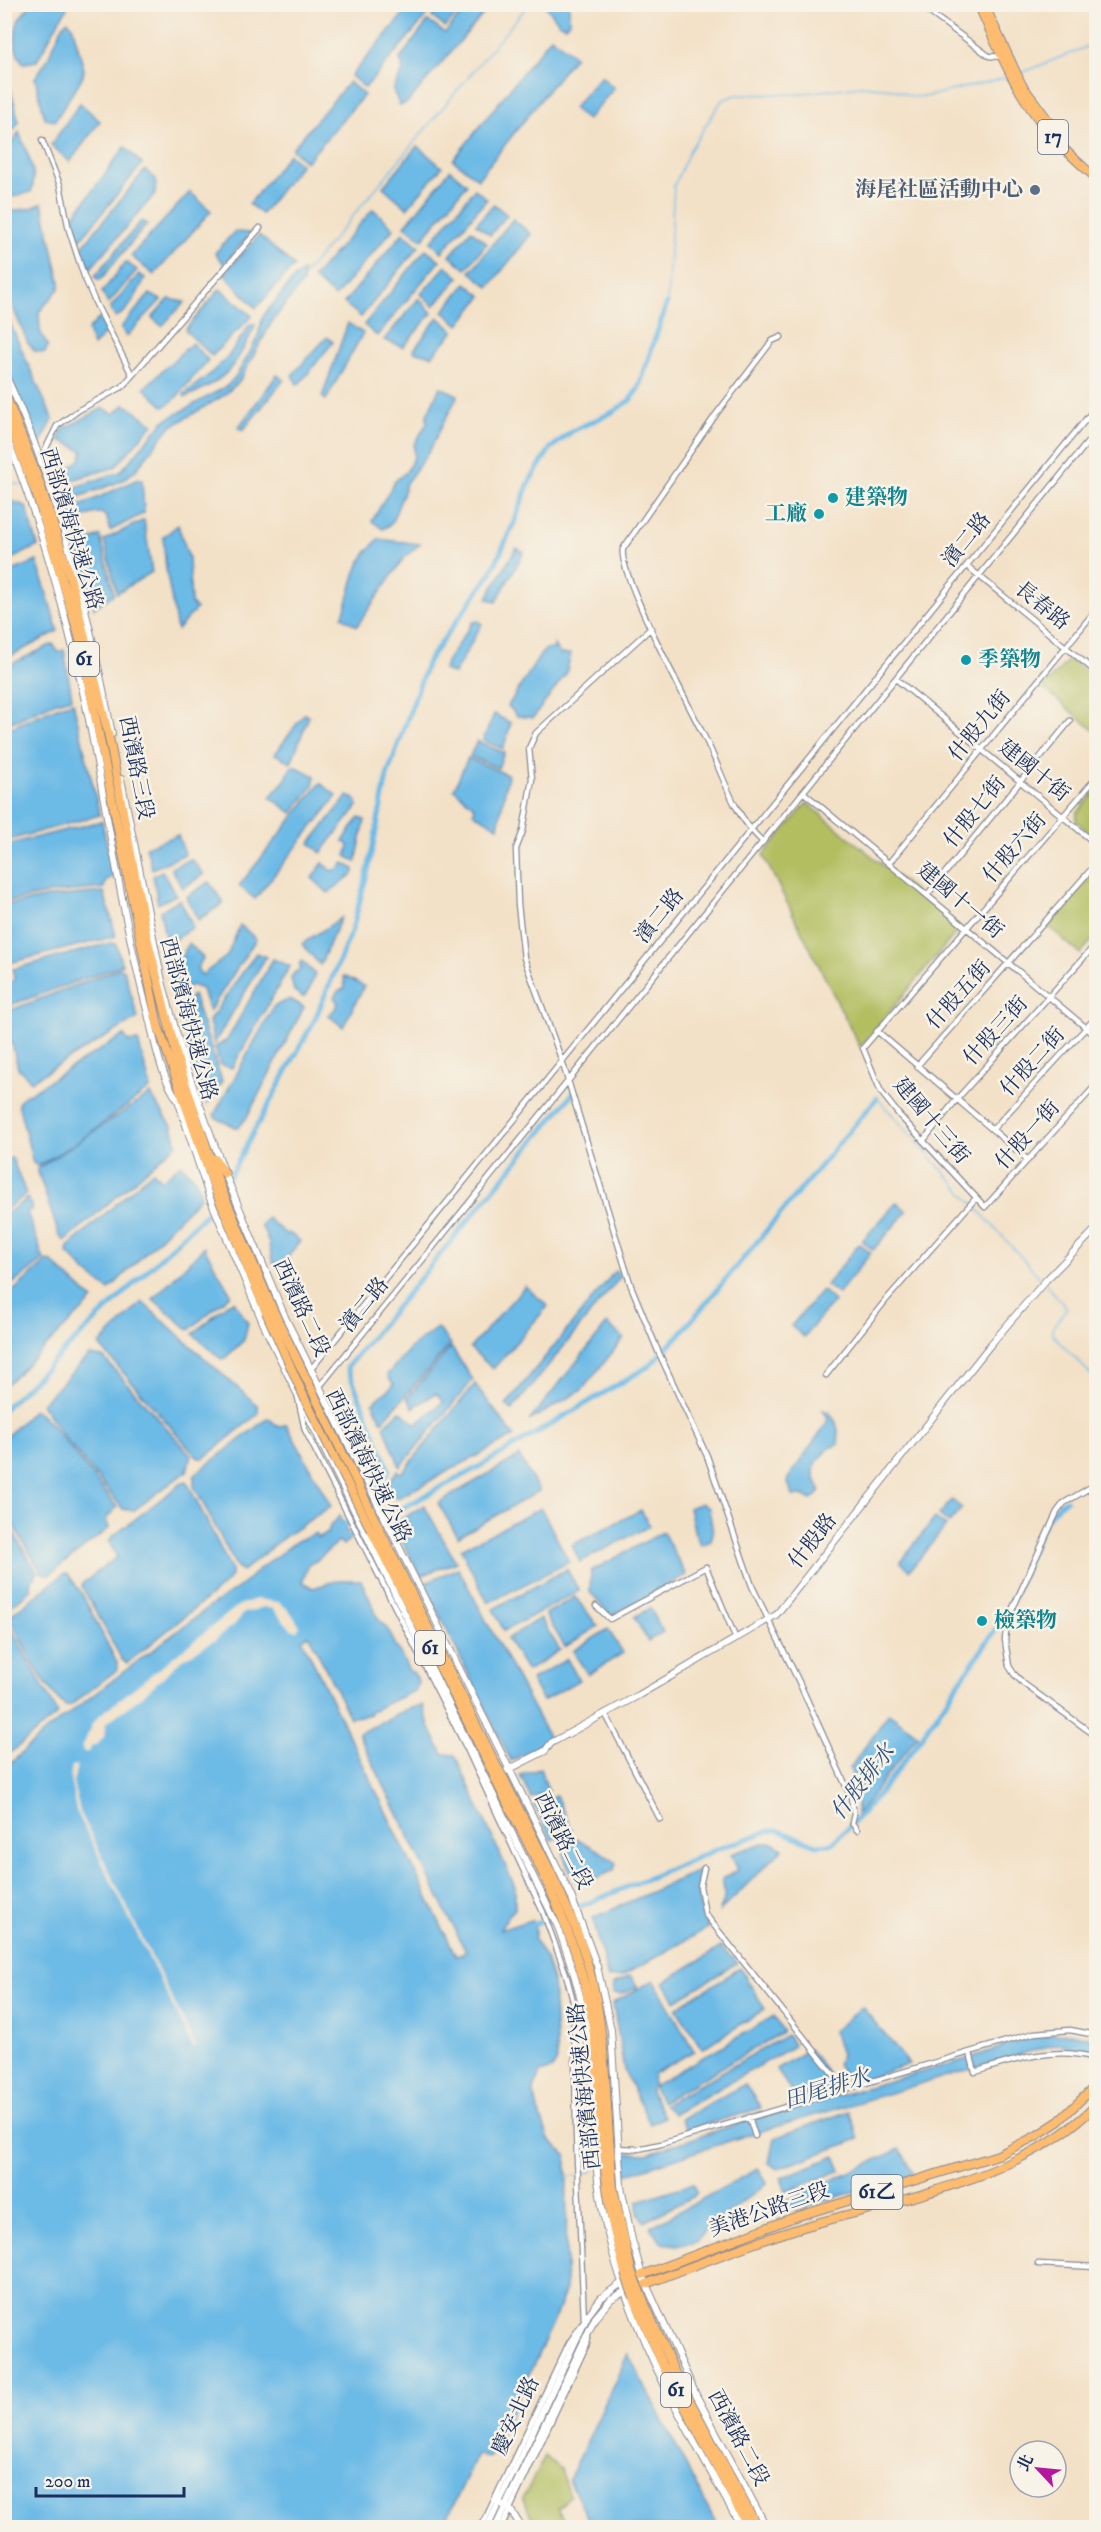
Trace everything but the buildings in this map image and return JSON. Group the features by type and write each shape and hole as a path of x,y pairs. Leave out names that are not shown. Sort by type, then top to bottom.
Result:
{"highway":[{"name":"西部濱海快速公路","path":"4,391 41,484 42,500 79,636 158,1026 216,1184 305,1399 561,1902 592,2020 601,2137 610,2187 612,2221 628,2272 663,2366 749,2528"},
{"name":"西部濱海快速公路","path":"4,410 41,484"},
{"name":"西部濱海快速公路","path":"42,500 71,580 98,689 146,933 178,1060 186,1074 216,1161 216,1184"},
{"path":"158,1026 159,1042 177,1100"},
{"name":"西部濱海快速公路","path":"638,2297 675,2373 758,2528"}],"main road":[{"name":"17","path":"978,4 1020,87 1050,133 1096,178"},
{"name":"17","path":"984,4 1004,56"},
{"name":"17","path":"1020,87 1058,134 1096,172"},
{"name":"美港公路三段","path":"642,2275 792,2218 998,2155 1059,2121 1096,2085"},
{"name":"美港公路三段","path":"645,2284 769,2238 1001,2168 1063,2134 1096,2105"}],"street":[{"path":"918,4 989,56 1004,56"},
{"path":"42,140 60,185 69,230 84,276 132,375"},
{"path":"40,460 57,426 122,387 260,228"},
{"path":"763,842 751,830 735,806 623,566 622,549 717,413 772,341 781,337"},
{"name":"西濱路三段","path":"4,372 40,460 41,484 56,504 68,545 107,707 162,981 216,1184"},
{"name":"濱二路","path":"298,1398 311,1369 1096,407"},
{"name":"西濱路三段","path":"4,431 28,497 69,631 145,1004 168,1083 216,1184"},
{"name":"濱二路","path":"298,1398 320,1386 1096,432"},
{"name":"長春路","path":"967,566 1096,672"},
{"name":"什股九街","path":"889,863 1096,610"},
{"path":"651,628 536,732 529,748 532,779 523,831 516,849 520,931 524,958 562,1061 631,1286 662,1360 707,1456 752,1586 851,1797 855,1814 852,1823 857,1830"},
{"name":"建國十街","path":"896,679 1096,844"},
{"name":"什股七街","path":"927,895 1070,721"},
{"name":"什股六街","path":"863,1048 1096,778"},
{"name":"建國十一街","path":"803,792 1096,1036"},
{"name":"什股五街","path":"917,1066 1096,864"},
{"name":"什股三街","path":"923,1142 957,1098 1096,944"},
{"name":"什股二街","path":"993,1130 1096,1017"},
{"path":"877,1031 1028,1160"},
{"name":"建國十三街","path":"863,1048 881,1092 923,1142 985,1208"},
{"name":"什股一街","path":"985,1208 1096,1085"},
{"path":"216,1184 226,1207"},
{"path":"826,1375 886,1300 976,1198"},
{"name":"西濱路二段","path":"226,1207 285,1317 368,1484 372,1530 485,1782 561,1902"},
{"name":"西濱路二段","path":"226,1207 298,1398 344,1500 372,1530 509,1768 568,1922 597,1966 611,2030 618,2148 610,2187 623,2292 673,2405 742,2528"},
{"name":"什股路","path":"485,1782 544,1752 551,1743 776,1615 991,1344 1046,1280 1096,1229"},
{"path":"1096,1485 1064,1503 1057,1512 1007,1621 1005,1640 1009,1666 1014,1674 1024,1684 1096,1736"},
{"path":"596,1606 610,1619 706,1567 736,1639"},
{"path":"605,1713 660,1819"},
{"path":"485,1782 551,1930 573,2001 578,2193 584,2322 588,2332"},
{"path":"704,1868 700,1886 705,1914 846,2090"},
{"path":"576,2128 601,2137 618,2148 638,2149 846,2090 1034,2033 1071,2030 1096,2035"},
{"path":"970,2053 975,2072 1027,2055 1055,2052 1096,2058"},
{"path":"749,2117 755,2136"},
{"name":"西濱路二段","path":"610,2187 632,2240 645,2284 696,2395 767,2528"},
{"path":"1038,2264 1096,2267"},
{"name":"慶安北路","path":"481,2528 497,2501 584,2322 595,2304 621,2283 642,2275"},
{"name":"慶安北路","path":"501,2528 588,2332 602,2308 623,2292 645,2284"},
{"path":"497,2501 509,2508 522,2528"},
{"name":"慶安北路","path":"487,2528 497,2501"},
{"name":"慶安北路","path":"495,2528 509,2508"}],"green space":[{"path":"1070,658 1096,681 1096,732 1043,688"},
{"path":"1096,791 1096,838 1076,821 1077,813"},
{"path":"807,803 960,928 860,1047 763,855"},
{"path":"1096,870 1096,936 1080,954 1048,926"},
{"path":"545,2456 561,2470 570,2495 558,2509 567,2527 536,2527 523,2498"}],"water":[{"path":"412,4 436,5 365,88 351,76"},
{"path":"442,4 455,5 461,10 445,27 432,17"},
{"path":"30,5 66,5 67,9 37,61 24,63 16,48 16,34 18,21"},
{"path":"469,5 491,5 408,102 400,106 393,90 403,70 400,59 428,21 445,33"},
{"path":"545,5 569,5 569,22 565,26 559,23"},
{"path":"68,21 72,25 84,69 83,76 55,121 45,119 35,78 46,62 64,23"},
{"path":"551,37 575,56 478,179 453,160"},
{"path":"601,76 614,88 587,120 573,108"},
{"path":"349,82 364,95 306,162 292,149"},
{"path":"9,83 19,122 5,141 5,89"},
{"path":"80,103 100,121 70,162 51,145"},
{"path":"19,132 31,162 33,185 31,192 14,197 5,192 5,153"},
{"path":"417,146 442,167 407,208 383,187"},
{"path":"125,147 142,164 80,240 73,217"},
{"path":"289,154 301,164 262,214 249,204"},
{"path":"145,170 156,179 155,194 90,269 82,247"},
{"path":"450,170 467,184 422,240 405,226"},
{"path":"475,189 487,199 442,252 431,242"},
{"path":"190,192 211,211 154,275 131,256"},
{"path":"42,203 60,282 59,289 39,312 40,331 48,346 45,353 35,351 28,343 5,289 5,212 32,208"},
{"path":"494,204 507,215 490,235 476,224"},
{"path":"373,209 394,228 335,297 313,278"},
{"path":"513,219 531,234 489,287 470,272"},
{"path":"141,221 147,224 98,280 95,276"},
{"path":"471,230 487,243 466,269 450,256"},
{"path":"234,232 251,233 224,264 215,253"},
{"path":"403,233 419,246 361,317 344,303"},
{"path":"259,235 294,266 256,308 224,274"},
{"path":"426,249 440,260 377,336 364,325"},
{"path":"126,262 137,270 108,304 102,292"},
{"path":"446,266 459,277 434,306 421,294"},
{"path":"303,271 303,282 273,320 239,382 223,396 169,428 135,471 121,481 63,503 59,490 120,472 164,421 227,386 249,354 258,336 263,316 296,276"},
{"path":"139,274 145,278 136,295 125,311 115,317 110,308"},
{"path":"466,283 482,296 459,325 443,312"},
{"path":"220,289 252,316 212,356 185,330"},
{"path":"150,294 161,300 126,337 121,327"},
{"path":"419,298 432,313 403,347 384,340"},
{"path":"169,299 185,302 162,326 152,318"},
{"path":"4,310 53,420 39,446 5,369"},
{"path":"100,317 107,331 93,346 88,330"},
{"path":"438,317 454,331 432,356 413,351"},
{"path":"348,323 363,333 326,400 322,397"},
{"path":"250,324 255,325 254,328 241,353 228,371 211,385 185,397 184,394 228,357"},
{"path":"327,337 333,342 297,384 292,375"},
{"path":"192,343 208,360 175,399 164,407 144,388"},
{"path":"277,375 284,380 243,430 238,428"},
{"path":"440,387 458,395 428,453 406,483 391,524 383,529 372,521 395,481 406,472 414,457 414,445 427,423 427,415"},
{"path":"125,404 153,424 115,467 62,483 58,476 80,460 83,451 58,439 63,429 103,408 114,414"},
{"path":"138,479 142,480 144,513 110,531 107,518 102,513 92,514 81,520 71,530 67,516 69,511"},
{"path":"5,499 26,506 38,546 5,562"},
{"path":"144,520 152,572 117,593 104,540"},
{"path":"178,525 189,558 191,603 196,609 177,630 163,537"},
{"path":"100,536 114,594 94,608 76,545"},
{"path":"378,539 420,544 404,558 357,626 342,617 361,561"},
{"path":"516,548 524,552 496,602 487,598"},
{"path":"37,561 58,631 5,659 5,574"},
{"path":"479,621 482,624 454,674 444,670 446,662 473,622"},
{"path":"53,644 58,652 64,650 72,698 56,702 5,725 5,667"},
{"path":"554,645 560,654 571,654 566,674 533,718 517,716 508,706 541,654 546,649 554,649"},
{"path":"73,702 100,815 5,841 5,730"},
{"path":"304,714 309,716 291,763 275,754"},
{"path":"494,714 511,723 503,749 483,740"},
{"path":"477,741 504,753 498,768 470,756"},
{"path":"468,758 508,775 498,827 473,813 475,807 454,789"},
{"path":"294,766 315,776 313,786 292,813 270,797"},
{"path":"320,783 337,796 255,899 239,886"},
{"path":"348,796 355,799 358,806 321,853 310,843"},
{"path":"359,818 365,820 356,862 346,856 349,845 343,841"},
{"path":"102,821 113,877 106,880 104,888 51,893 5,902 5,845"},
{"path":"178,835 185,854 152,869 146,847"},
{"path":"191,859 204,874 183,888 171,868"},
{"path":"323,863 331,871 338,869 344,863 354,869 354,873 328,893 312,878"},
{"path":"162,871 176,895 158,904 153,876"},
{"path":"209,882 224,903 198,920 186,897"},
{"path":"104,892 116,936 5,964 5,905 49,897"},
{"path":"180,899 193,927 167,946 160,911"},
{"path":"341,918 320,965 302,944"},
{"path":"240,925 256,939 209,1012 202,989 191,985 175,999 170,978 189,943 203,958 197,969 202,975 227,956"},
{"path":"110,943 116,944 122,965 5,1007 5,983 14,981 13,969"},
{"path":"256,953 266,957 214,1044 209,1021"},
{"path":"273,959 290,966 232,1068 220,1065 215,1047 227,1040"},
{"path":"302,961 315,974 308,992 303,997 294,991 291,978 302,968 299,964"},
{"path":"120,968 124,970 138,1018 31,1081 18,1068 5,1016 8,1011"},
{"path":"344,976 364,986 343,1027 328,1015 338,1003 334,997 338,991 345,988"},
{"path":"193,995 222,1081 207,1105 178,1008"},
{"path":"290,999 304,1007 247,1117 238,1128 216,1118 214,1115 274,1006"},
{"path":"124,1035 129,1042 138,1041 151,1088 76,1143 38,1166 33,1163 18,1103 23,1097"},
{"path":"150,1094 172,1126 177,1144 65,1241 59,1235 37,1169"},
{"path":"12,1158 26,1194 5,1210 5,1160"},
{"path":"181,1164 195,1179 201,1196 109,1290 86,1272 67,1252 68,1247 153,1171 162,1180"},
{"path":"28,1198 32,1209 27,1212 44,1260 12,1284 5,1266 5,1215"},
{"path":"897,1202 907,1211 873,1250 862,1241"},
{"path":"267,1218 286,1234 289,1233 300,1241 282,1265 273,1263 268,1240 261,1225"},
{"path":"859,1244 871,1253 838,1294 826,1285"},
{"path":"204,1247 231,1294 189,1330 153,1299"},
{"path":"47,1261 52,1262 93,1300 5,1386 5,1298"},
{"path":"615,1271 621,1276 512,1410 506,1405"},
{"path":"525,1286 548,1306 493,1369 470,1348"},
{"path":"822,1290 834,1301 804,1337 791,1326"},
{"path":"234,1301 248,1323 244,1340 221,1359 193,1334 227,1304"},
{"path":"142,1302 258,1406 258,1414 204,1458 198,1458 99,1345"},
{"path":"607,1324 624,1338 582,1390 529,1421"},
{"path":"437,1328 451,1344 382,1422 373,1403 394,1385 387,1375 411,1347"},
{"path":"451,1347 473,1380 400,1467 384,1426 400,1411 416,1424 443,1402 436,1393 413,1408 407,1398"},
{"path":"89,1355 103,1357 191,1455 187,1471 133,1511 123,1509 65,1438 41,1404"},
{"path":"475,1384 514,1436 396,1499 387,1484 397,1471 402,1473"},
{"path":"33,1410 40,1413 53,1426 117,1507 106,1519 109,1528 49,1575 41,1572 5,1511 5,1438"},
{"path":"823,1410 831,1415 836,1423 838,1444 825,1452 818,1460 814,1470 815,1480 820,1489 818,1494 811,1500 802,1495 793,1496 787,1480 826,1424 828,1418"},
{"path":"268,1418 279,1427 286,1424 331,1506 287,1535 242,1571 236,1566 194,1486 194,1475"},
{"path":"519,1456 539,1491 458,1537 438,1503"},
{"path":"187,1482 231,1569 231,1576 226,1583 127,1663 122,1660 82,1586 117,1557 109,1542 112,1537 182,1483"},
{"path":"952,1500 962,1508 949,1523 939,1515"},
{"path":"701,1503 709,1508 713,1533 711,1541 701,1545 695,1534 689,1508"},
{"path":"424,1505 456,1562 421,1576 393,1525"},
{"path":"541,1508 569,1562 488,1603 461,1549"},
{"path":"641,1510 650,1526 580,1562 572,1545"},
{"path":"340,1516 350,1539 343,1545 339,1541 316,1561 309,1564 302,1582 313,1588 339,1580 361,1580 379,1620 388,1630 409,1671 414,1673 418,1681 416,1690 371,1711 370,1714 350,1718 309,1635 302,1639 456,1956 463,1954 465,1950 359,1735 407,1709 423,1705 430,1729 443,1754 455,1755 515,1887 515,1909 500,1930 531,1920 536,1930 534,1939 546,1959 553,1981 557,2061 552,2069 540,2073 534,2085 533,2094 549,2140 567,2156 566,2289 553,2323 490,2457 477,2455 443,2527 5,2527 4,1769 46,1731 205,1610 242,1585 297,1541 316,1533 317,1538 328,1533 330,1526"},
{"path":"935,1518 946,1526 910,1570 900,1562"},
{"path":"5,1519 37,1572 30,1583 31,1590 5,1611"},
{"path":"663,1532 686,1575 611,1616 590,1592 591,1571"},
{"path":"458,1568 550,1740 511,1761 424,1583"},
{"path":"567,1569 579,1591 504,1631 493,1609"},
{"path":"64,1574 68,1574 82,1594 118,1665 118,1669 71,1705 65,1706 41,1676 10,1619 12,1614"},
{"path":"575,1597 598,1626 565,1647 545,1614"},
{"path":"650,1608 663,1632 648,1641 634,1617"},
{"path":"540,1618 560,1650 527,1671 507,1639"},
{"path":"608,1629 623,1653 588,1675 573,1651"},
{"path":"5,1630 12,1630 58,1714 5,1757"},
{"path":"567,1659 579,1680 543,1701 531,1680"},
{"path":"889,1713 918,1735 857,1815 857,1792 850,1768"},
{"path":"540,1769 549,1792 531,1798 520,1775"},
{"path":"556,1796 572,1830 551,1840 534,1805"},
{"path":"576,1838 616,1863 614,1870 593,1880 576,1882 566,1863 563,1848"},
{"path":"763,1843 772,1843 783,1849 719,1912 724,1896 722,1879 738,1870 731,1854"},
{"path":"700,1870 697,1886 698,1900 708,1928 622,1976 608,1978 593,1918"},
{"path":"721,1947 737,1963 675,2001 664,1982"},
{"path":"740,1968 765,2009 702,2049 676,2008"},
{"path":"630,1976 638,1987 621,1994 613,1993 614,1984"},
{"path":"654,1980 694,2051 653,2074 651,2091 664,2117 650,2124 624,2070 613,2003"},
{"path":"862,2007 909,2064 851,2085 837,2064 841,2054 833,2031"},
{"path":"774,2016 783,2032 662,2102 653,2086"},
{"path":"1071,2033 1096,2038 1096,2053 1059,2044 1045,2047 748,2135 627,2174 625,2153 646,2154 737,2124 967,2059 1019,2041 1052,2034"},
{"path":"787,2035 794,2046 674,2114 664,2105"},
{"path":"809,2049 839,2087 796,2098 776,2069"},
{"path":"745,2084 761,2108 687,2130 681,2119"},
{"path":"849,2111 859,2139 777,2169 769,2163 774,2138"},
{"path":"900,2149 914,2174 793,2210 788,2200"},
{"path":"835,2156 841,2170 786,2192 781,2178"},
{"path":"758,2169 767,2183 707,2229 696,2241 678,2245 662,2243 650,2227"},
{"path":"694,2183 697,2192 694,2196 644,2222 638,2212 638,2201"},
{"path":"628,2354 718,2527 592,2527 569,2480"}],"pier":[{"path":"256,1599 278,1602 289,1610 300,1626 297,1631 291,1629 273,1609 264,1607 244,1613 235,1624 215,1640 183,1659 139,1699 106,1723 104,1737 98,1744 91,1747 89,1752 84,1752 82,1748 92,1724 100,1715 239,1605"},
{"path":"77,1765 73,1783 80,1812 196,2047 194,2049 76,1810 70,1778 72,1766"}],"waterway":[{"path":"303,276 529,4"},
{"path":"1019,74 1096,43"},
{"path":"667,303 674,186 690,150 722,100 736,95 797,94 861,86 893,89 913,97 929,96 1009,77"},
{"path":"221,1192 315,1019 352,930 369,866 387,776 428,661 491,573 514,523 529,482 550,449 572,431 613,412 630,400 638,389 667,303"},
{"path":"106,478 118,473"},
{"path":"4,481 21,485"},
{"path":"344,1526 377,1491 389,1470 347,1367 575,1091"},
{"path":"877,1098 1042,1280"},
{"path":"375,1523 484,1464 649,1366 681,1333 877,1098"},
{"path":"4,1409 215,1203"},
{"path":"1045,1283 1067,1308 1052,1328 1052,1334 1096,1380"},
{"name":"什股排水","path":"572,1910 720,1848 769,1831 777,1830 817,1845 831,1844 881,1791 984,1648 1011,1603 1033,1546 1047,1519 1066,1500"},
{"path":"349,1537 367,1527"},
{"name":"什股排水","path":"534,1924 563,1913"},
{"name":"田尾排水","path":"580,2174 593,2171"},
{"name":"田尾排水","path":"566,2177 576,2175"}],"place":[{"name":"海尾社區活動中心","path":"1035,190"},
{"name":"建築物","path":"833,498"},
{"name":"工廠","path":"819,514"},
{"name":"季築物","path":"966,660"},
{"name":"檢築物","path":"982,1621"}]}
